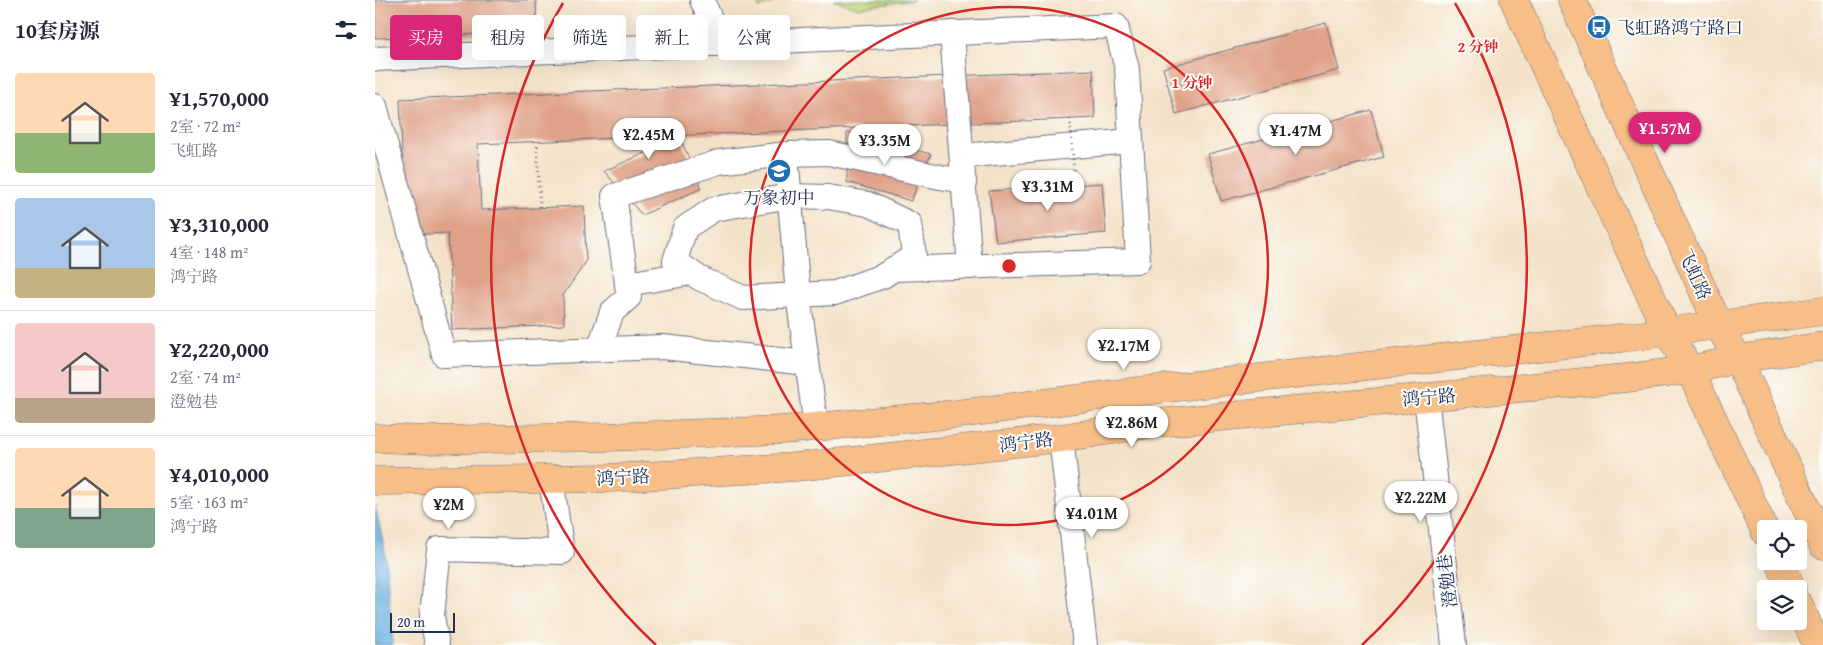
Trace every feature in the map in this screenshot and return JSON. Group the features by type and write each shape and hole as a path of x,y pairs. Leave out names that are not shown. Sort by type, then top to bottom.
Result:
{"main road":[{"path":"1514,0 1667,331 1690,370 1760,520"},
{"name":"飞虹路","path":"1572,0 1719,326 1739,359 1823,545"},
{"name":"鸿宁路","path":"375,438 427,440 607,437 783,430 957,414 1131,392 1602,340 1823,311"},
{"name":"鸿宁路","path":"375,481 611,478 796,467 1061,438 1157,423 1617,379 1690,370 1739,359 1823,346"},
{"path":"1807,623 1817,645"}],"street":[{"path":"702,0 718,37"},
{"path":"790,41 1116,26 1127,69 1138,261 893,269"},
{"path":"952,33 971,267"},
{"path":"375,59 718,44"},
{"path":"375,106 444,355 663,347 807,363"},
{"path":"962,156 1131,141"},
{"path":"599,349 612,312 629,297 614,196 719,162 786,154 829,153 964,181"},
{"path":"786,154 798,295 816,427"},
{"path":"790,196 828,197 868,204 910,224 914,256 883,276 835,293 743,298 699,278 675,261 685,228 714,209 790,196"},
{"path":"627,284 691,273"},
{"name":"澄勉巷","path":"1426,397 1454,645"},
{"path":"1061,438 1085,645"},
{"path":"437,645 432,616 439,549 562,552 551,479"}],"path":[{"path":"1070,119 1075,185"},
{"path":"537,141 540,208"}],"green space":[{"path":"756,0 781,0 759,8"},
{"path":"833,0 914,0 859,8"}],"water":[{"path":"375,505 385,551 393,645 375,645"}],"building":[{"path":"375,0 536,0 536,15 472,15 472,34 462,35 462,15 390,15 390,37 375,38"},
{"path":"1326,23 1339,70 1176,114 1163,68"},
{"path":"1093,70 1095,118 478,144 481,210 584,206 586,262 563,295 564,325 452,330 448,233 405,235 400,99"},
{"path":"1371,110 1384,157 1221,201 1208,154"},
{"path":"847,132 931,154 911,201 847,182"},
{"path":"680,138 702,188 642,215 604,171"},
{"path":"1102,183 1106,233 996,242 989,191"}],"place":[{"name":"飞虹路鸿宁路口","path":"1599,27"},
{"name":"万象初中","path":"779,171"}]}
